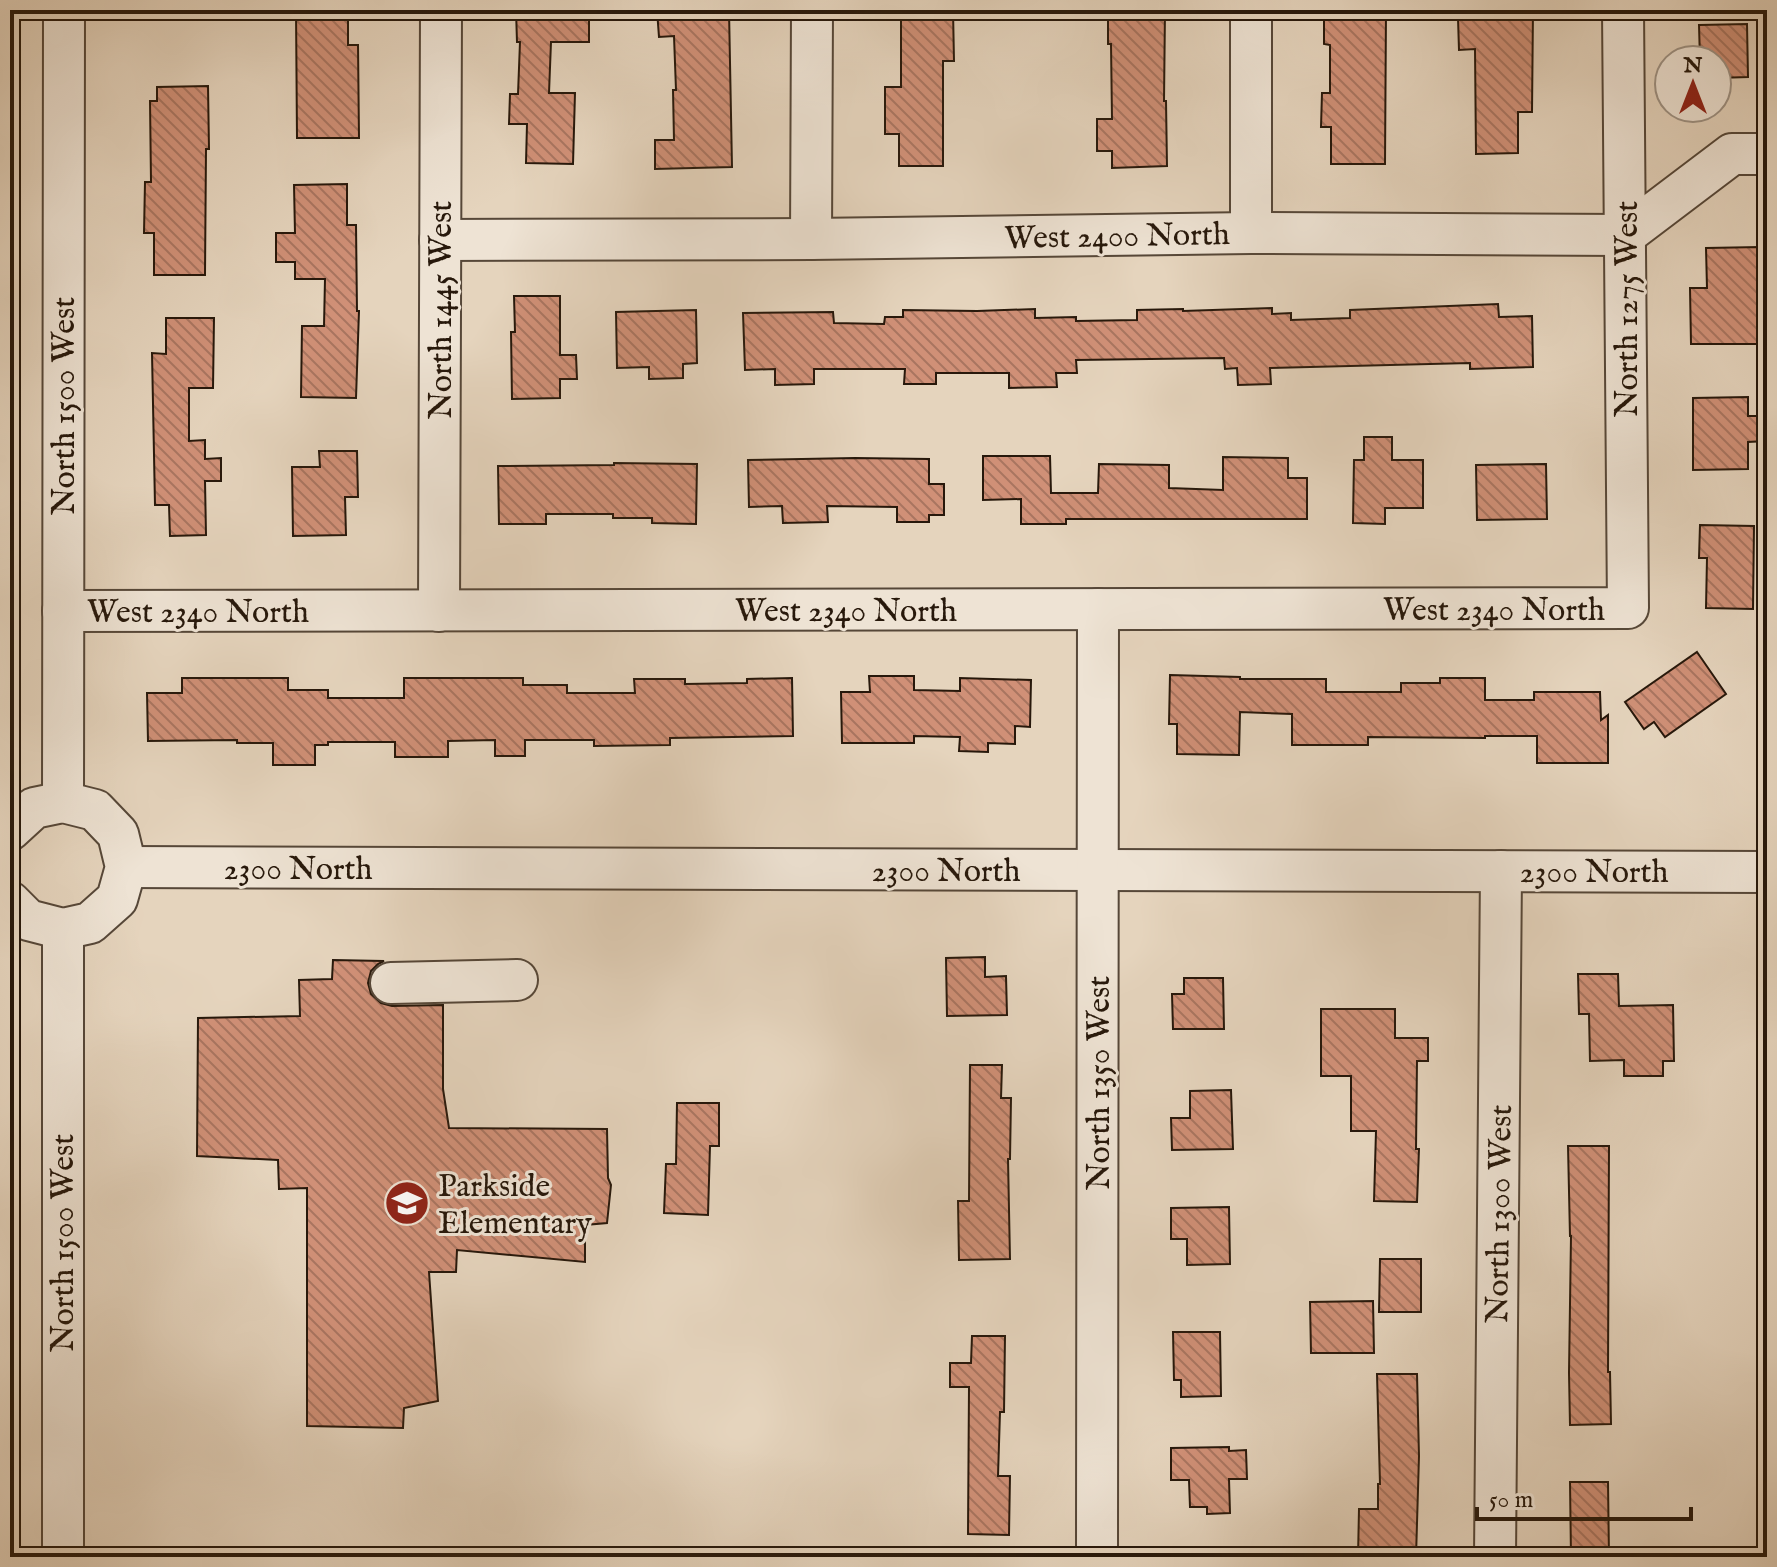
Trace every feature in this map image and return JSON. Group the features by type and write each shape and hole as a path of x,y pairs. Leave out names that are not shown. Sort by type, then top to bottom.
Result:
{"street":[{"name":"North 1500 West","path":"63,802 64,10"},
{"name":"North 1445 West","path":"439,611 441,10"},
{"path":"811,239 812,10"},
{"path":"1251,10 1251,233"},
{"name":"North 1275 West","path":"1623,10 1628,608"},
{"path":"1625,235 1732,154 1767,154"},
{"name":"West 2400 North","path":"440,240 1251,233 1625,235"},
{"name":"West 2340 North","path":"63,611 1628,608"},
{"name":"North 1350 West","path":"1097,1557 1098,609"},
{"path":"10,830 34,808 63,802 95,810 118,834 126,867 117,899 90,923 63,929 28,920 10,902"},
{"name":"2300 North","path":"126,867 1767,872"},
{"name":"North 1300 West","path":"1495,1557 1501,871"},
{"name":"North 1500 West","path":"63,929 63,1557"},
{"path":"391,983 517,980"}],"building":[{"path":"296,10 348,10 348,45 358,45 359,138 297,138"},
{"path":"516,10 589,10 589,42 551,42 549,93 575,93 573,164 526,163 527,124 509,124 510,94 518,94 520,42 517,42"},
{"path":"657,10 729,10 732,167 655,169 655,140 674,140 673,90 676,90 674,36 659,37"},
{"path":"901,10 953,10 954,61 943,61 943,166 899,166 899,134 885,134 885,87 901,87"},
{"path":"1108,10 1165,10 1167,166 1112,168 1112,151 1097,151 1097,119 1112,119"},
{"path":"1324,10 1386,10 1385,164 1331,164 1331,127 1321,127 1322,93 1330,93 1330,45 1324,44"},
{"path":"1474,10 1533,10 1532,112 1518,112 1518,153 1476,154 1475,49 1459,50 1458,18 1475,18"},
{"path":"1747,24 1748,77 1733,77 1733,44 1700,44 1699,25"},
{"path":"208,86 205,275 154,275 154,233 144,233 145,182 151,182 150,101 157,101 157,87"},
{"path":"347,184 347,225 356,225 359,311 356,398 301,397 302,326 324,326 325,279 295,279 295,262 276,262 276,233 295,233 294,185"},
{"path":"1760,247 1761,263 1767,263 1767,289 1761,289 1762,344 1691,344 1690,288 1707,288 1706,248"},
{"path":"514,296 560,296 560,355 576,355 577,379 560,379 560,398 512,399"},
{"path":"1498,304 1499,317 1532,316 1533,367 1470,369 1470,363 1270,368 1271,384 1238,385 1237,368 1225,369 1224,358 1076,360 1077,373 1056,373 1057,387 1009,388 1009,373 936,373 936,384 904,384 905,369 814,369 814,384 775,385 775,369 745,370 743,313 833,312 834,323 884,324 885,317 903,317 903,310 1035,309 1035,318 1076,317 1076,321 1137,320 1137,310 1272,308 1272,314 1291,313 1291,320 1350,318 1350,310"},
{"path":"696,310 697,363 683,364 683,378 649,379 649,367 617,368 616,312"},
{"path":"166,318 214,318 213,388 189,388 189,441 205,440 205,459 221,458 221,481 205,481 206,535 170,536 169,505 155,505 152,353 166,354"},
{"path":"1748,397 1748,416 1766,416 1766,441 1748,442 1748,469 1693,470 1693,398"},
{"path":"1364,437 1392,437 1392,460 1423,460 1423,508 1385,508 1385,524 1353,523 1354,460 1364,460"},
{"path":"319,451 357,451 358,497 345,497 346,535 293,536 292,467 320,467"},
{"path":"983,456 1050,456 1051,493 1098,493 1099,464 1169,465 1169,488 1223,490 1223,457 1288,458 1288,478 1307,478 1307,519 1066,519 1066,524 1021,524 1021,499 983,500"},
{"path":"929,459 929,484 944,484 944,515 929,515 929,522 897,522 897,507 827,506 828,522 783,523 782,506 749,507 748,460"},
{"path":"697,464 696,524 652,523 652,518 613,518 613,514 546,514 546,524 499,524 498,466"},
{"path":"1546,464 1547,519 1477,520 1476,465"},
{"path":"1700,525 1754,526 1753,609 1706,608 1707,558 1699,558"},
{"path":"1697,652 1726,694 1665,737 1654,722 1644,729 1625,702"},
{"path":"1170,675 1326,679 1326,692 1401,692 1401,683 1440,683 1440,678 1485,678 1485,700 1534,700 1534,692 1600,692 1601,720 1608,715 1608,763 1537,763 1537,736 1368,737 1368,745 1292,745 1292,714 1240,712 1239,755 1177,754 1177,724 1169,724"},
{"path":"869,676 914,676 914,690 960,691 960,678 1031,680 1030,727 1015,726 1015,744 988,743 988,752 959,751 960,737 914,736 914,743 842,743 841,692 870,692"},
{"path":"182,678 288,678 288,690 328,690 328,698 404,698 404,678 523,678 523,685 567,685 567,693 635,693 634,679 685,679 685,684 747,683 747,679 792,678 793,736 670,738 670,745 594,746 594,740 525,740 525,756 495,756 495,740 448,741 448,757 395,757 395,742 328,742 328,745 315,745 315,765 273,765 273,743 237,743 237,740 148,741 147,693 182,693"},
{"path":"985,957 985,977 1006,976 1007,1015 947,1016 946,958"},
{"path":"333,960 384,961 371,971 368,983 371,994 381,1003 392,1006 443,1005 443,1089 449,1128 607,1129 608,1178 611,1185 607,1223 585,1225 585,1262 457,1250 456,1272 429,1272 438,1401 404,1408 403,1428 307,1426 307,1188 279,1189 278,1160 197,1156 198,1018 300,1016 299,980 332,979"},
{"path":"1578,974 1618,974 1619,1006 1673,1005 1674,1061 1663,1061 1663,1076 1624,1076 1624,1060 1590,1061 1589,1014 1579,1014"},
{"path":"1184,978 1223,978 1224,1029 1173,1029 1172,994 1184,994"},
{"path":"1321,1009 1395,1009 1395,1038 1428,1038 1428,1061 1417,1061 1417,1202 1374,1201 1376,1131 1351,1131 1351,1076 1321,1076"},
{"path":"970,1065 1002,1065 1001,1098 1011,1098 1008,1159 1010,1259 959,1260 958,1201 969,1201"},
{"path":"1231,1090 1233,1149 1172,1150 1171,1118 1190,1118 1190,1091"},
{"path":"677,1103 719,1103 719,1146 710,1146 708,1215 664,1213 666,1164 676,1164"},
{"path":"1568,1146 1609,1146 1608,1372 1611,1424 1570,1425"},
{"path":"1229,1207 1230,1264 1187,1265 1187,1239 1171,1239 1171,1208"},
{"path":"1380,1259 1421,1259 1421,1312 1379,1312"},
{"path":"1373,1301 1374,1353 1311,1353 1310,1302"},
{"path":"1173,1332 1220,1332 1221,1396 1181,1397 1181,1380 1174,1380"},
{"path":"972,1336 1005,1336 1004,1412 1000,1412 998,1476 1010,1476 1009,1535 968,1534 969,1387 950,1387 950,1363 971,1363"},
{"path":"1377,1374 1417,1374 1419,1456 1416,1557 1358,1557 1359,1509 1378,1509"},
{"path":"1229,1447 1229,1451 1246,1450 1247,1479 1229,1479 1230,1513 1207,1514 1207,1507 1190,1507 1189,1480 1171,1480 1171,1448"},
{"path":"1570,1482 1608,1482 1609,1557 1571,1557"}],"place":[{"name":"Parkside Elementary","path":"407,1203"}]}
